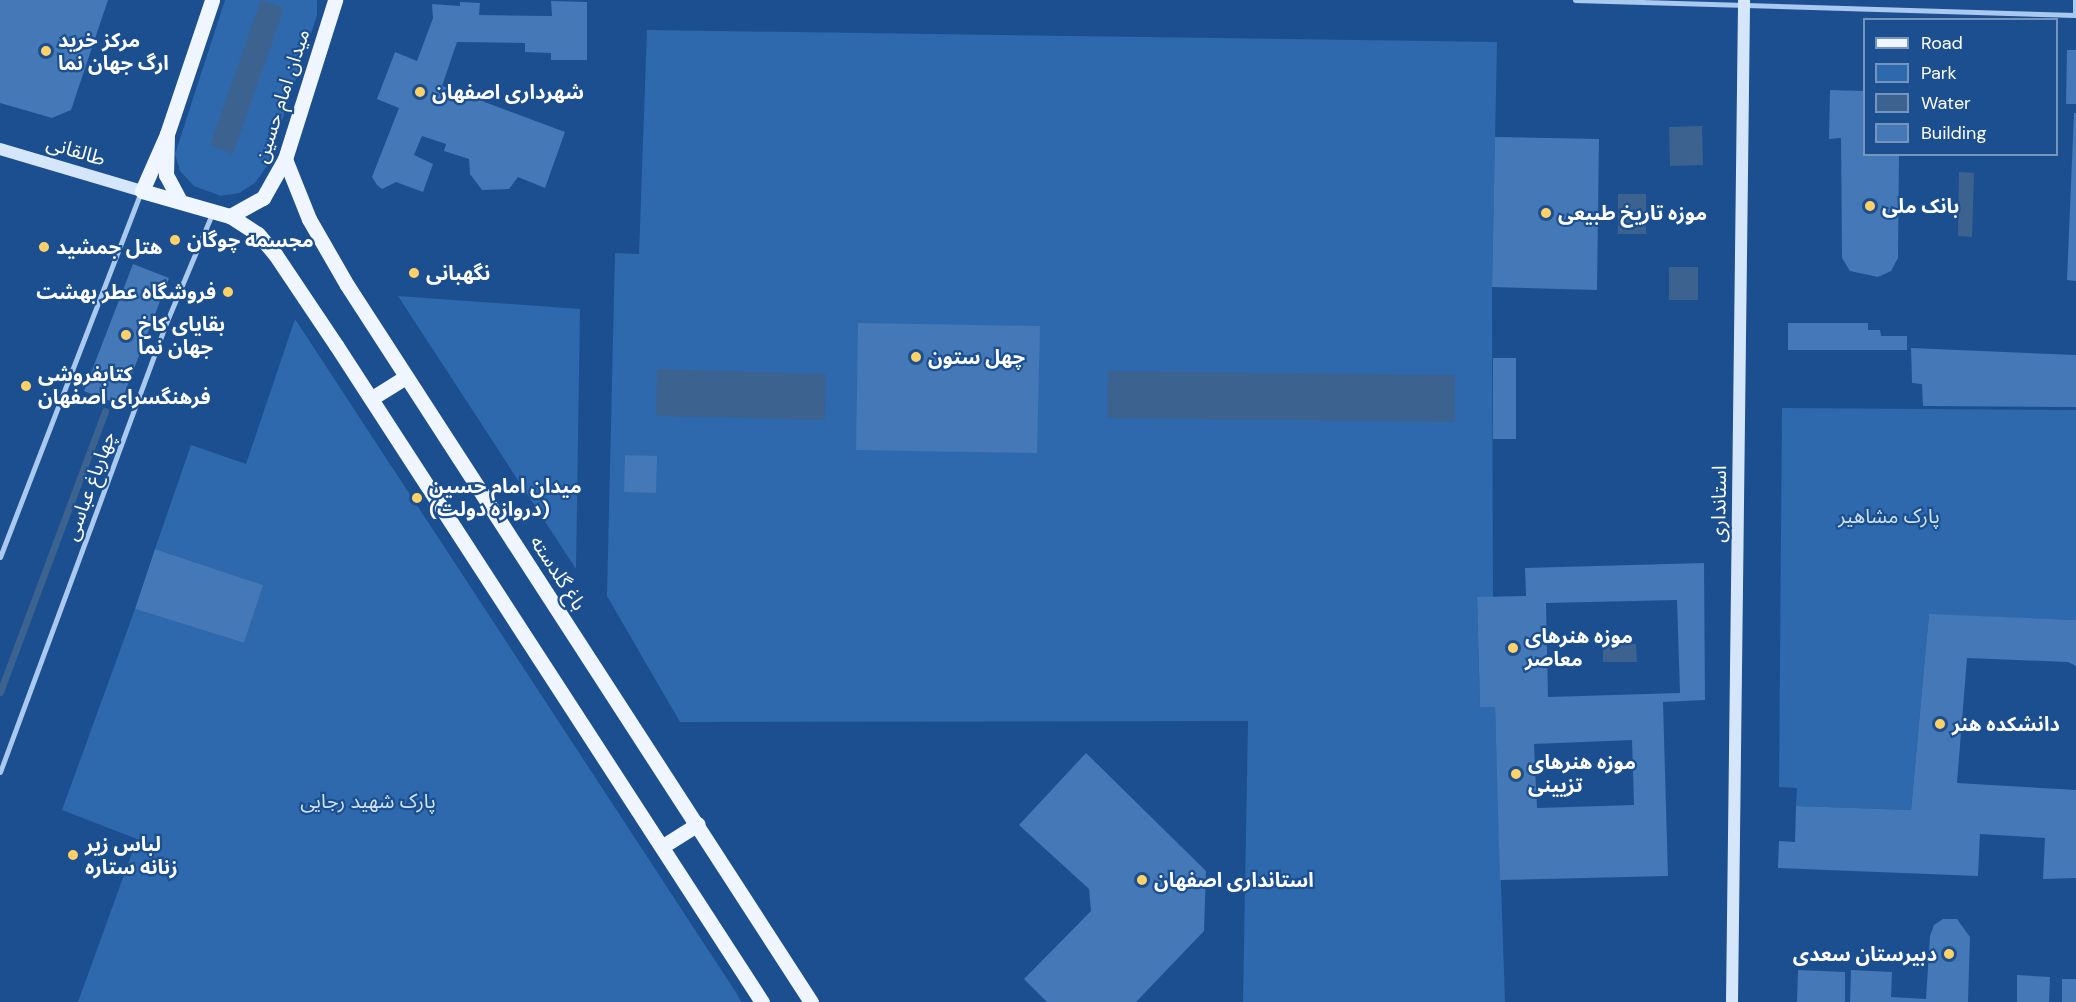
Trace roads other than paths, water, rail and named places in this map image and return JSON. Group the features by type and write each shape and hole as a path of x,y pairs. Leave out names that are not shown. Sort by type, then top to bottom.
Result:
{"main road":[{"path":"212,0 167,134 142,191 230,216 258,234 275,254 372,398 762,1002"},
{"name":"میدان امام حسین","path":"327,23 328,0"},
{"name":"میدان امام حسین","path":"230,216 262,198 285,159 335,0"},
{"name":"استانداری","path":"1732,1002 1744,3"},
{"path":"167,134 166,175 180,201"},
{"name":"طالقانی","path":"0,149 142,191"},
{"name":"باغ گلدسته","path":"285,159 309,219 406,377 698,824 811,1002"},
{"path":"372,398 406,377"},
{"path":"663,846 698,824"}],"street":[{"path":"1575,0 1744,3 2076,15 2075,0"},
{"path":"0,557 142,191"},
{"name":"چهارباغ عباسی","path":"0,772 164,328 213,212"}],"water":[{"path":"261,0 284,8 233,154 210,145"},
{"path":"1702,126 1703,165 1670,166 1669,127"},
{"path":"1959,172 1974,173 1972,237 1958,236"},
{"path":"1618,194 1646,194 1646,234 1618,234"},
{"path":"1669,267 1698,267 1698,300 1669,300"},
{"path":"657,369 826,374 825,420 656,416"},
{"path":"1108,371 1455,375 1455,422 1107,418"},
{"path":"1603,644 1636,644 1637,662 1603,662"}],"waterway":[{"path":"0,692 105,411"}],"place":[{"name":"مرکز خرید ارگ جهان نما","path":"46,51"},
{"name":"شهرداری اصفهان","path":"420,92"},
{"name":"بانک ملی","path":"1870,206"},
{"name":"موزه تاریخ طبیعی","path":"1546,213"},
{"name":"مجسمه چوگان","path":"175,240"},
{"name":"هتل جمشید","path":"44,247"},
{"name":"نگهبانی","path":"414,273"},
{"name":"فروشگاه عطر بهشت","path":"228,292"},
{"name":"بقایای کاخ جهان نما","path":"126,335"},
{"name":"چهل ستون","path":"916,357"},
{"name":"کتابفروشی فرهنگسرای اصفهان","path":"26,386"},
{"name":"میدان امام حسین (دروازه دولت)","path":"417,498"},
{"name":"موزه هنرهای معاصر","path":"1513,648"},
{"name":"دانشکده هنر","path":"1940,724"},
{"name":"موزه هنرهای تزیینی","path":"1516,774"},
{"name":"لباس زیر زنانه ستاره","path":"73,855"},
{"name":"استانداری اصفهان","path":"1142,880"},
{"name":"دبیرستان سعدی","path":"1949,954"}],"park label":[{"name":"پارک مشاهیر","path":"1889,516"},
{"name":"پارک شهید رجایی","path":"368,801"}]}
